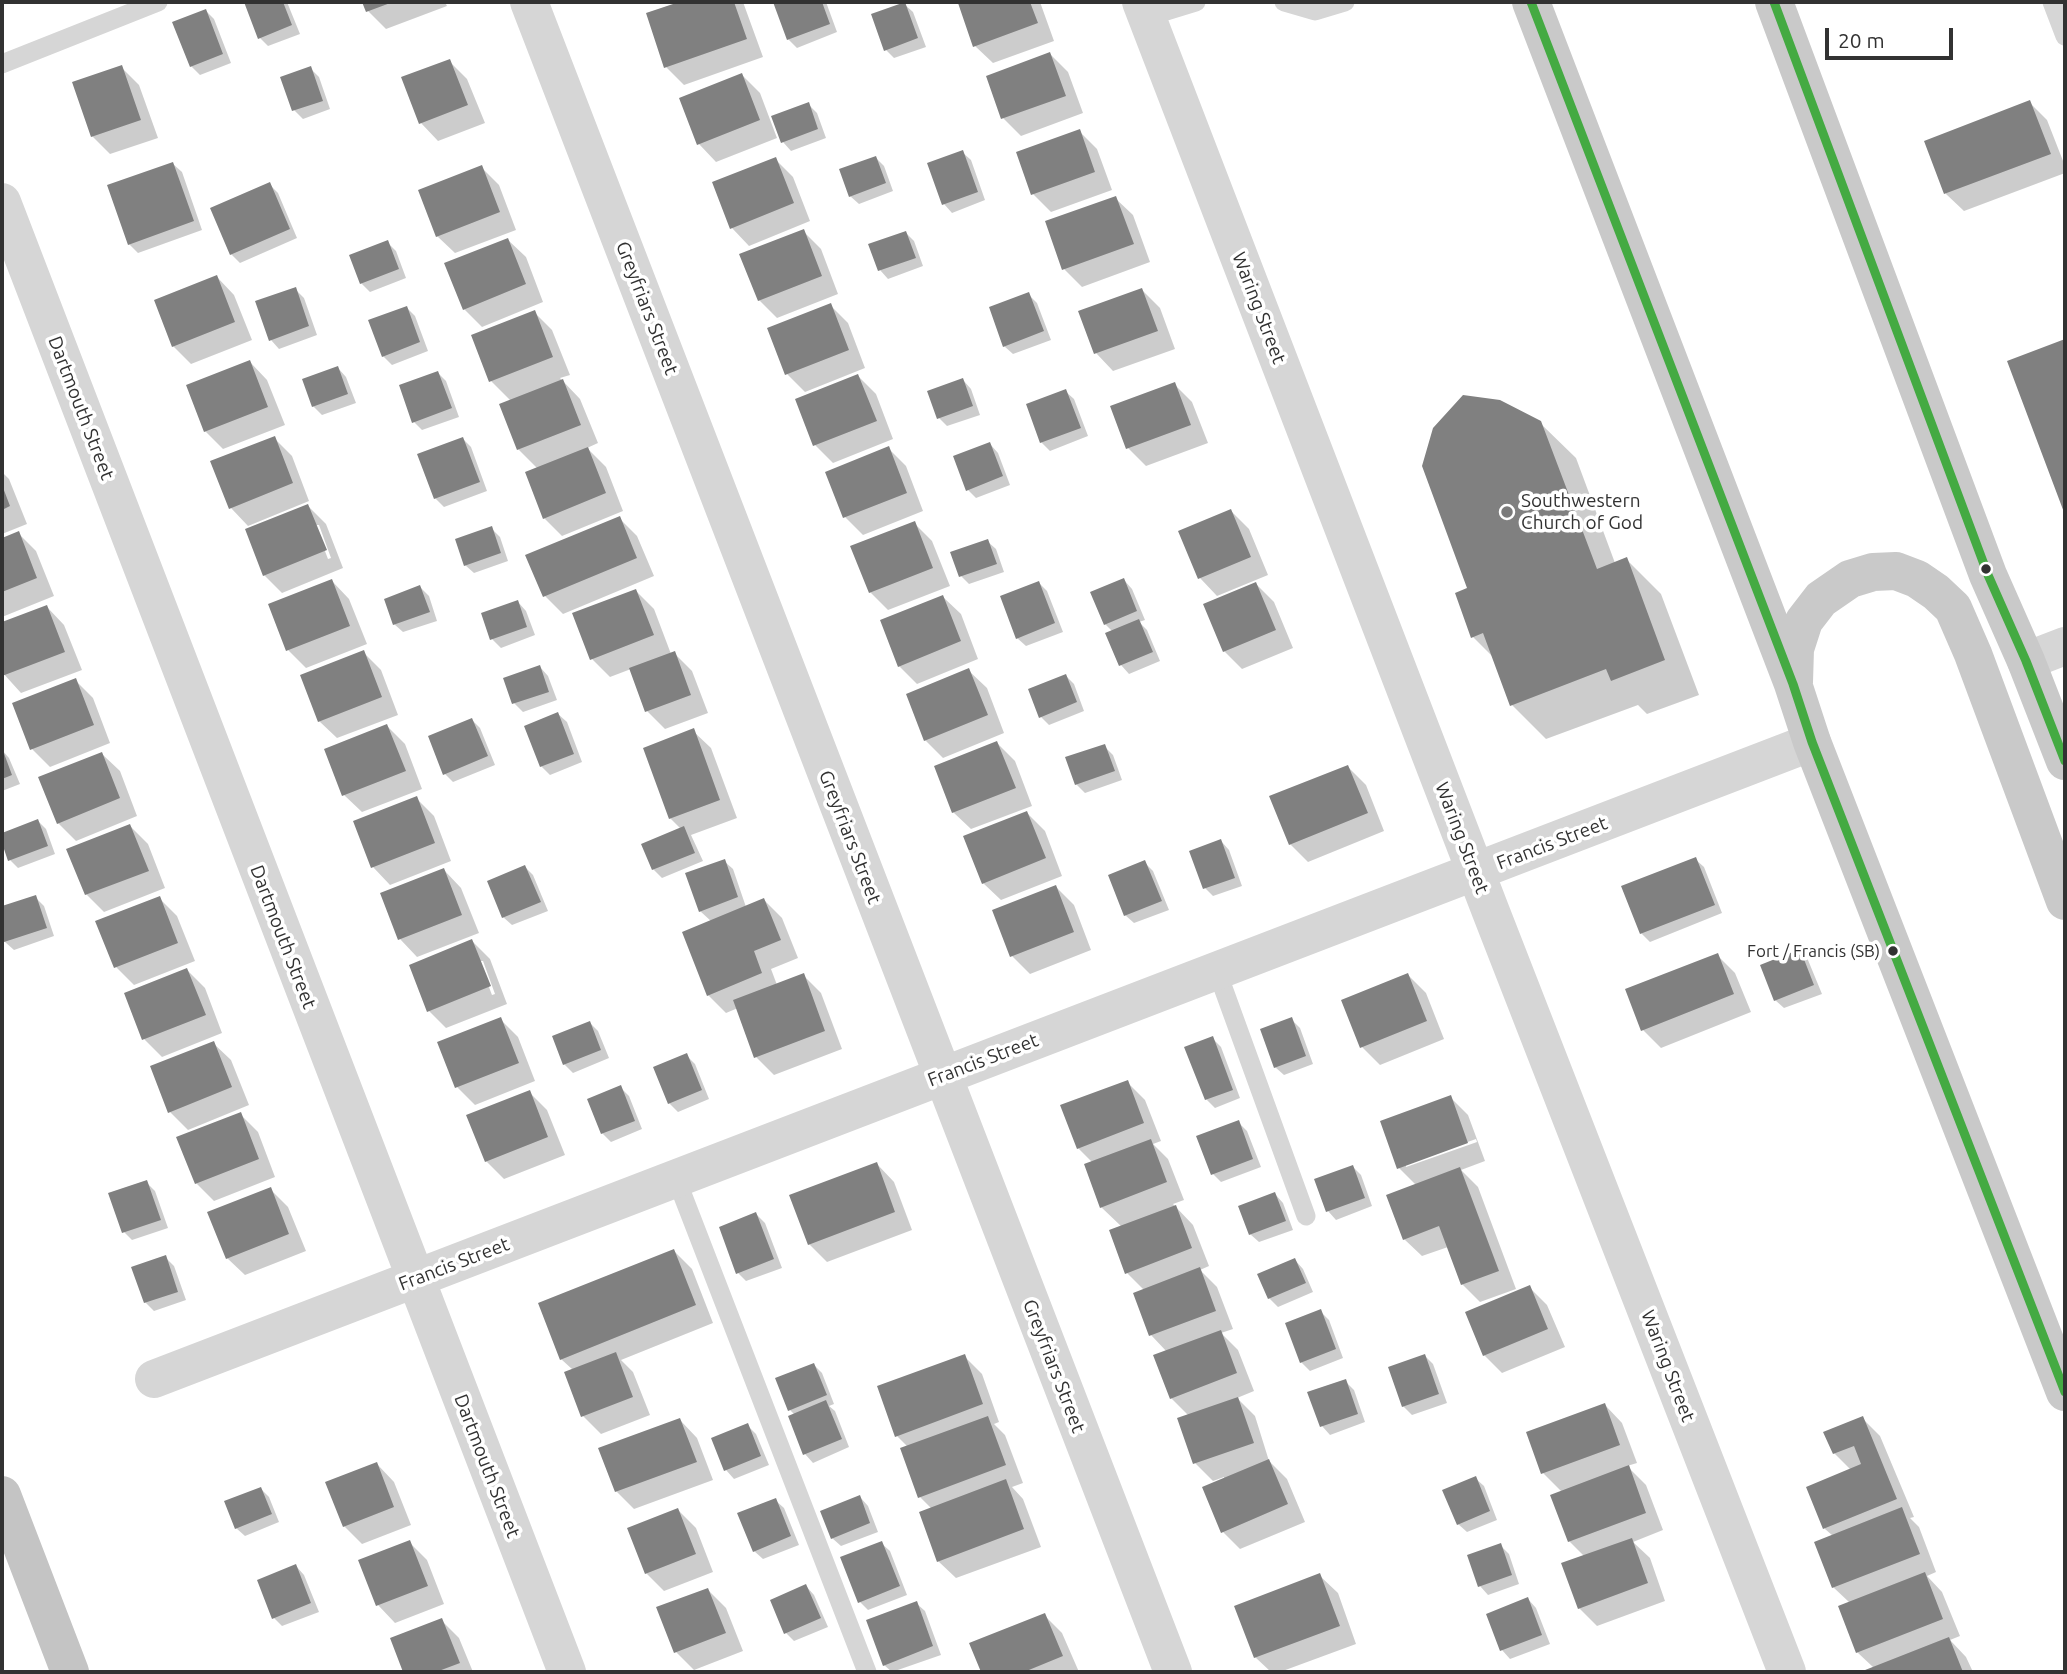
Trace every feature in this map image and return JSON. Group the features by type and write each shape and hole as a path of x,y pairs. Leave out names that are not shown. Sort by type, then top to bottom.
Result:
{"highway":[{"path":"2,1495 70,1672"}],"main road":[{"path":"1531,2 1793,684 1812,742 2065,1392"},
{"path":"1774,2 1988,575 2026,661 2065,761"},
{"path":"1793,684 1795,649 1804,621 1821,599 1850,579 1873,572 1896,571 1917,579 1936,592 1953,608 1973,654 2065,901"}],"street":[{"name":"Greyfriars Street","path":"529,2 1173,1672"},
{"name":"Waring Street","path":"1144,9 1787,1672"},
{"name":"Dartmouth Street","path":"2,202 567,1672"},
{"path":"2026,661 2065,646"},
{"name":"Francis Street","path":"154,1379 1812,742"}],"lane":[{"path":"2,64 158,2"},
{"path":"1144,9 1196,2"},
{"path":"1284,2 1315,11 1345,2"},
{"path":"2052,2 2065,36"},
{"path":"1217,971 1306,1216"},
{"path":"676,1178 867,1672"}],"building":[{"path":"244,2 283,2 292,25 258,39"},
{"path":"362,2 393,2 366,12"},
{"path":"679,2 734,2 747,39 664,68 646,13"},
{"path":"773,2 822,2 830,24 787,40"},
{"path":"905,2 918,38 884,51 871,14"},
{"path":"1030,2 1038,23 973,47 958,3"},
{"path":"206,9 223,54 190,67 172,22"},
{"path":"1050,52 1066,96 1001,119 986,76"},
{"path":"450,59 468,105 419,124 401,77"},
{"path":"122,65 141,120 91,137 72,82"},
{"path":"311,66 323,101 292,111 280,77"},
{"path":"742,73 760,120 697,145 679,98"},
{"path":"2030,100 2051,154 1944,194 1924,141"},
{"path":"809,102 818,129 781,143 771,116"},
{"path":"1080,129 1095,172 1031,195 1016,152"},
{"path":"963,150 978,192 942,205 927,163"},
{"path":"876,156 886,183 849,197 839,169"},
{"path":"776,157 794,203 730,229 712,182"},
{"path":"173,162 194,221 128,245 107,185"},
{"path":"482,165 500,212 436,237 418,190"},
{"path":"270,182 290,229 230,255 210,208"},
{"path":"1116,196 1134,244 1062,270 1045,221"},
{"path":"804,229 822,276 758,301 739,254"},
{"path":"906,231 916,258 878,271 868,244"},
{"path":"508,238 526,284 463,310 444,263"},
{"path":"388,240 399,269 360,284 349,255"},
{"path":"217,275 235,322 172,347 154,300"},
{"path":"296,287 309,326 269,341 255,301"},
{"path":"1142,288 1158,331 1094,354 1078,311"},
{"path":"1029,292 1044,331 1003,347 989,307"},
{"path":"831,303 849,350 785,375 767,328"},
{"path":"407,306 420,342 382,357 368,320"},
{"path":"535,310 553,357 489,382 471,335"},
{"path":"2065,339 2065,515 2007,361"},
{"path":"250,360 268,407 204,432 186,385"},
{"path":"338,366 348,394 312,407 302,379"},
{"path":"438,371 452,408 412,423 399,385"},
{"path":"858,374 877,421 813,446 795,399"},
{"path":"963,378 973,406 937,419 927,391"},
{"path":"563,379 581,425 517,450 499,404"},
{"path":"1175,382 1191,425 1126,449 1110,406"},
{"path":"1066,389 1081,428 1040,443 1026,404"},
{"name":"Southwestern Church of God","path":"1463,395 1500,400 1541,421 1597,569 1627,557 1665,660 1611,681 1606,669 1510,706 1483,633 1471,638 1455,593 1467,588 1422,466 1433,428"},
{"path":"275,436 293,483 229,509 210,461"},
{"path":"463,437 480,482 434,499 417,454"},
{"path":"990,442 1003,476 966,491 953,456"},
{"path":"889,446 907,493 843,518 825,472"},
{"path":"588,447 606,493 543,519 525,472"},
{"path":"2,485 10,506 2,510"},
{"path":"308,504 327,550 263,576 245,529"},
{"path":"1231,509 1251,557 1198,579 1178,531"},
{"path":"620,516 637,558 543,597 525,555"},
{"path":"915,521 933,568 869,593 850,546"},
{"path":"492,526 501,553 464,566 455,539"},
{"path":"19,531 37,578 2,592 2,538"},
{"path":"988,539 997,564 959,577 950,552"},
{"path":"1124,578 1137,611 1104,625 1090,592"},
{"path":"332,579 350,626 286,651 268,604"},
{"path":"1039,581 1055,623 1016,639 1000,596"},
{"path":"1256,582 1276,630 1223,652 1203,604"},
{"path":"420,585 430,612 393,625 384,599"},
{"path":"636,589 654,635 590,660 572,613"},
{"path":"943,595 961,641 898,667 880,620"},
{"path":"518,600 527,627 490,640 481,613"},
{"path":"47,605 65,652 2,676 2,622"},
{"path":"1139,619 1153,652 1119,666 1105,633"},
{"path":"364,650 382,697 318,722 300,675"},
{"path":"675,651 691,695 645,712 629,668"},
{"path":"540,665 549,692 512,704 503,678"},
{"path":"969,668 988,715 924,741 906,694"},
{"path":"1066,674 1077,702 1039,718 1028,689"},
{"path":"76,678 94,725 30,750 12,703"},
{"path":"558,712 574,754 540,767 524,726"},
{"path":"472,718 488,756 443,775 428,736"},
{"path":"387,724 406,771 342,796 324,749"},
{"path":"694,728 720,800 669,819 643,748"},
{"path":"997,741 1016,788 952,813 934,766"},
{"path":"1105,744 1115,771 1075,785 1065,757"},
{"path":"2,748 12,775 2,779"},
{"path":"102,752 120,798 57,824 38,777"},
{"path":"1348,765 1368,813 1289,845 1269,796"},
{"path":"417,796 435,843 371,868 353,821"},
{"path":"1027,811 1046,858 982,884 963,836"},
{"path":"38,819 48,846 8,861 2,833"},
{"path":"130,824 149,871 85,895 66,849"},
{"path":"684,826 695,853 652,870 641,844"},
{"path":"1221,839 1235,878 1203,889 1189,851"},
{"path":"1696,857 1715,905 1640,934 1621,886"},
{"path":"725,859 738,897 699,912 685,873"},
{"path":"1145,860 1162,901 1124,916 1108,875"},
{"path":"525,865 541,902 502,918 487,881"},
{"path":"444,868 462,915 398,940 380,893"},
{"path":"1056,885 1074,932 1010,957 992,910"},
{"path":"36,895 47,928 4,942 2,906"},
{"path":"160,896 178,943 114,968 95,921"},
{"path":"764,898 781,940 754,951 762,973 707,996 682,932"},
{"path":"472,939 491,986 427,1012 409,965"},
{"path":"1800,949 1814,985 1774,1001 1760,965"},
{"path":"1718,953 1734,994 1641,1031 1625,989"},
{"path":"187,968 206,1015 142,1040 124,993"},
{"path":"804,973 825,1031 754,1058 733,1000"},
{"path":"1408,973 1427,1021 1360,1048 1341,1000"},
{"path":"501,1017 519,1063 455,1088 437,1042"},
{"path":"1292,1017 1306,1056 1274,1068 1260,1029"},
{"path":"590,1021 601,1050 563,1065 552,1036"},
{"path":"1213,1036 1233,1090 1205,1100 1184,1047"},
{"path":"214,1041 232,1087 168,1113 150,1066"},
{"path":"687,1053 702,1090 668,1104 653,1067"},
{"path":"1128,1080 1144,1123 1077,1149 1060,1105"},
{"path":"621,1085 635,1121 601,1134 587,1099"},
{"path":"530,1090 548,1137 485,1162 466,1115"},
{"path":"1451,1095 1468,1143 1397,1169 1380,1121"},
{"path":"241,1112 259,1159 195,1184 176,1137"},
{"path":"1239,1120 1253,1159 1211,1175 1196,1136"},
{"path":"1151,1139 1167,1182 1100,1208 1084,1164"},
{"path":"877,1162 895,1212 808,1245 789,1195"},
{"path":"1353,1165 1365,1198 1326,1212 1314,1179"},
{"path":"1460,1167 1499,1271 1461,1285 1439,1226 1403,1240 1386,1195"},
{"path":"147,1180 161,1220 122,1233 108,1193"},
{"path":"271,1187 289,1234 226,1259 207,1212"},
{"path":"1275,1192 1286,1221 1249,1235 1238,1206"},
{"path":"1176,1205 1192,1248 1125,1274 1109,1230"},
{"path":"756,1212 774,1259 736,1274 719,1227"},
{"path":"674,1249 696,1305 560,1360 538,1303"},
{"path":"166,1255 178,1292 144,1303 131,1267"},
{"path":"1295,1258 1306,1283 1268,1299 1257,1274"},
{"path":"1200,1267 1216,1311 1149,1336 1133,1293"},
{"path":"1530,1285 1548,1329 1483,1356 1465,1312"},
{"path":"1321,1309 1336,1349 1300,1363 1285,1323"},
{"path":"1221,1330 1237,1373 1170,1399 1153,1355"},
{"path":"616,1352 633,1397 581,1417 564,1372"},
{"path":"965,1354 983,1404 895,1437 877,1386"},
{"path":"1425,1354 1439,1394 1402,1407 1388,1367"},
{"path":"814,1363 827,1395 788,1411 775,1378"},
{"path":"1346,1379 1358,1414 1320,1427 1307,1392"},
{"path":"1238,1397 1254,1443 1193,1464 1177,1418"},
{"path":"826,1400 842,1439 803,1455 788,1416"},
{"path":"1605,1403 1620,1445 1541,1474 1526,1432"},
{"path":"988,1416 1006,1465 918,1498 900,1448"},
{"path":"1863,1416 1897,1499 1823,1529 1806,1487 1861,1464 1854,1446 1833,1454 1823,1432"},
{"path":"680,1418 697,1462 615,1492 598,1448"},
{"path":"748,1423 761,1456 724,1471 711,1438"},
{"path":"1269,1459 1288,1504 1221,1533 1202,1487"},
{"path":"377,1462 394,1507 343,1527 325,1482"},
{"path":"1629,1465 1646,1513 1568,1542 1550,1495"},
{"path":"1476,1476 1490,1511 1457,1525 1442,1490"},
{"path":"1006,1479 1024,1529 937,1562 919,1512"},
{"path":"261,1487 272,1514 235,1529 224,1501"},
{"path":"860,1495 870,1523 831,1539 820,1511"},
{"path":"776,1498 791,1536 753,1552 737,1513"},
{"path":"1902,1507 1920,1554 1832,1588 1814,1542"},
{"path":"678,1508 696,1554 645,1574 627,1528"},
{"path":"1632,1538 1648,1583 1578,1609 1561,1563"},
{"path":"410,1540 428,1586 376,1606 358,1560"},
{"path":"882,1541 900,1586 858,1603 840,1557"},
{"path":"1501,1543 1512,1575 1478,1587 1467,1555"},
{"path":"296,1564 311,1603 272,1619 257,1580"},
{"path":"1925,1572 1943,1619 1856,1653 1838,1606"},
{"path":"1320,1573 1340,1626 1254,1658 1234,1606"},
{"path":"806,1584 821,1618 784,1634 770,1600"},
{"path":"708,1588 726,1633 674,1653 656,1607"},
{"path":"1528,1597 1542,1635 1500,1651 1486,1614"},
{"path":"917,1601 933,1646 883,1666 866,1620"},
{"path":"1045,1613 1063,1656 1024,1672 981,1672 969,1643"},
{"path":"442,1618 460,1663 436,1672 403,1672 390,1638"},
{"path":"1949,1637 1963,1672 1860,1672"}],"transit line":[{"path":"1531,2 1793,684 1812,742 2065,1392"},
{"path":"1774,2 1988,575 2026,661 2065,761"}],"place":[{"name":"Southwestern Church of God","path":"1507,512"},
{"name":"Fort / Francis (SB)","path":"1893,951"}]}
